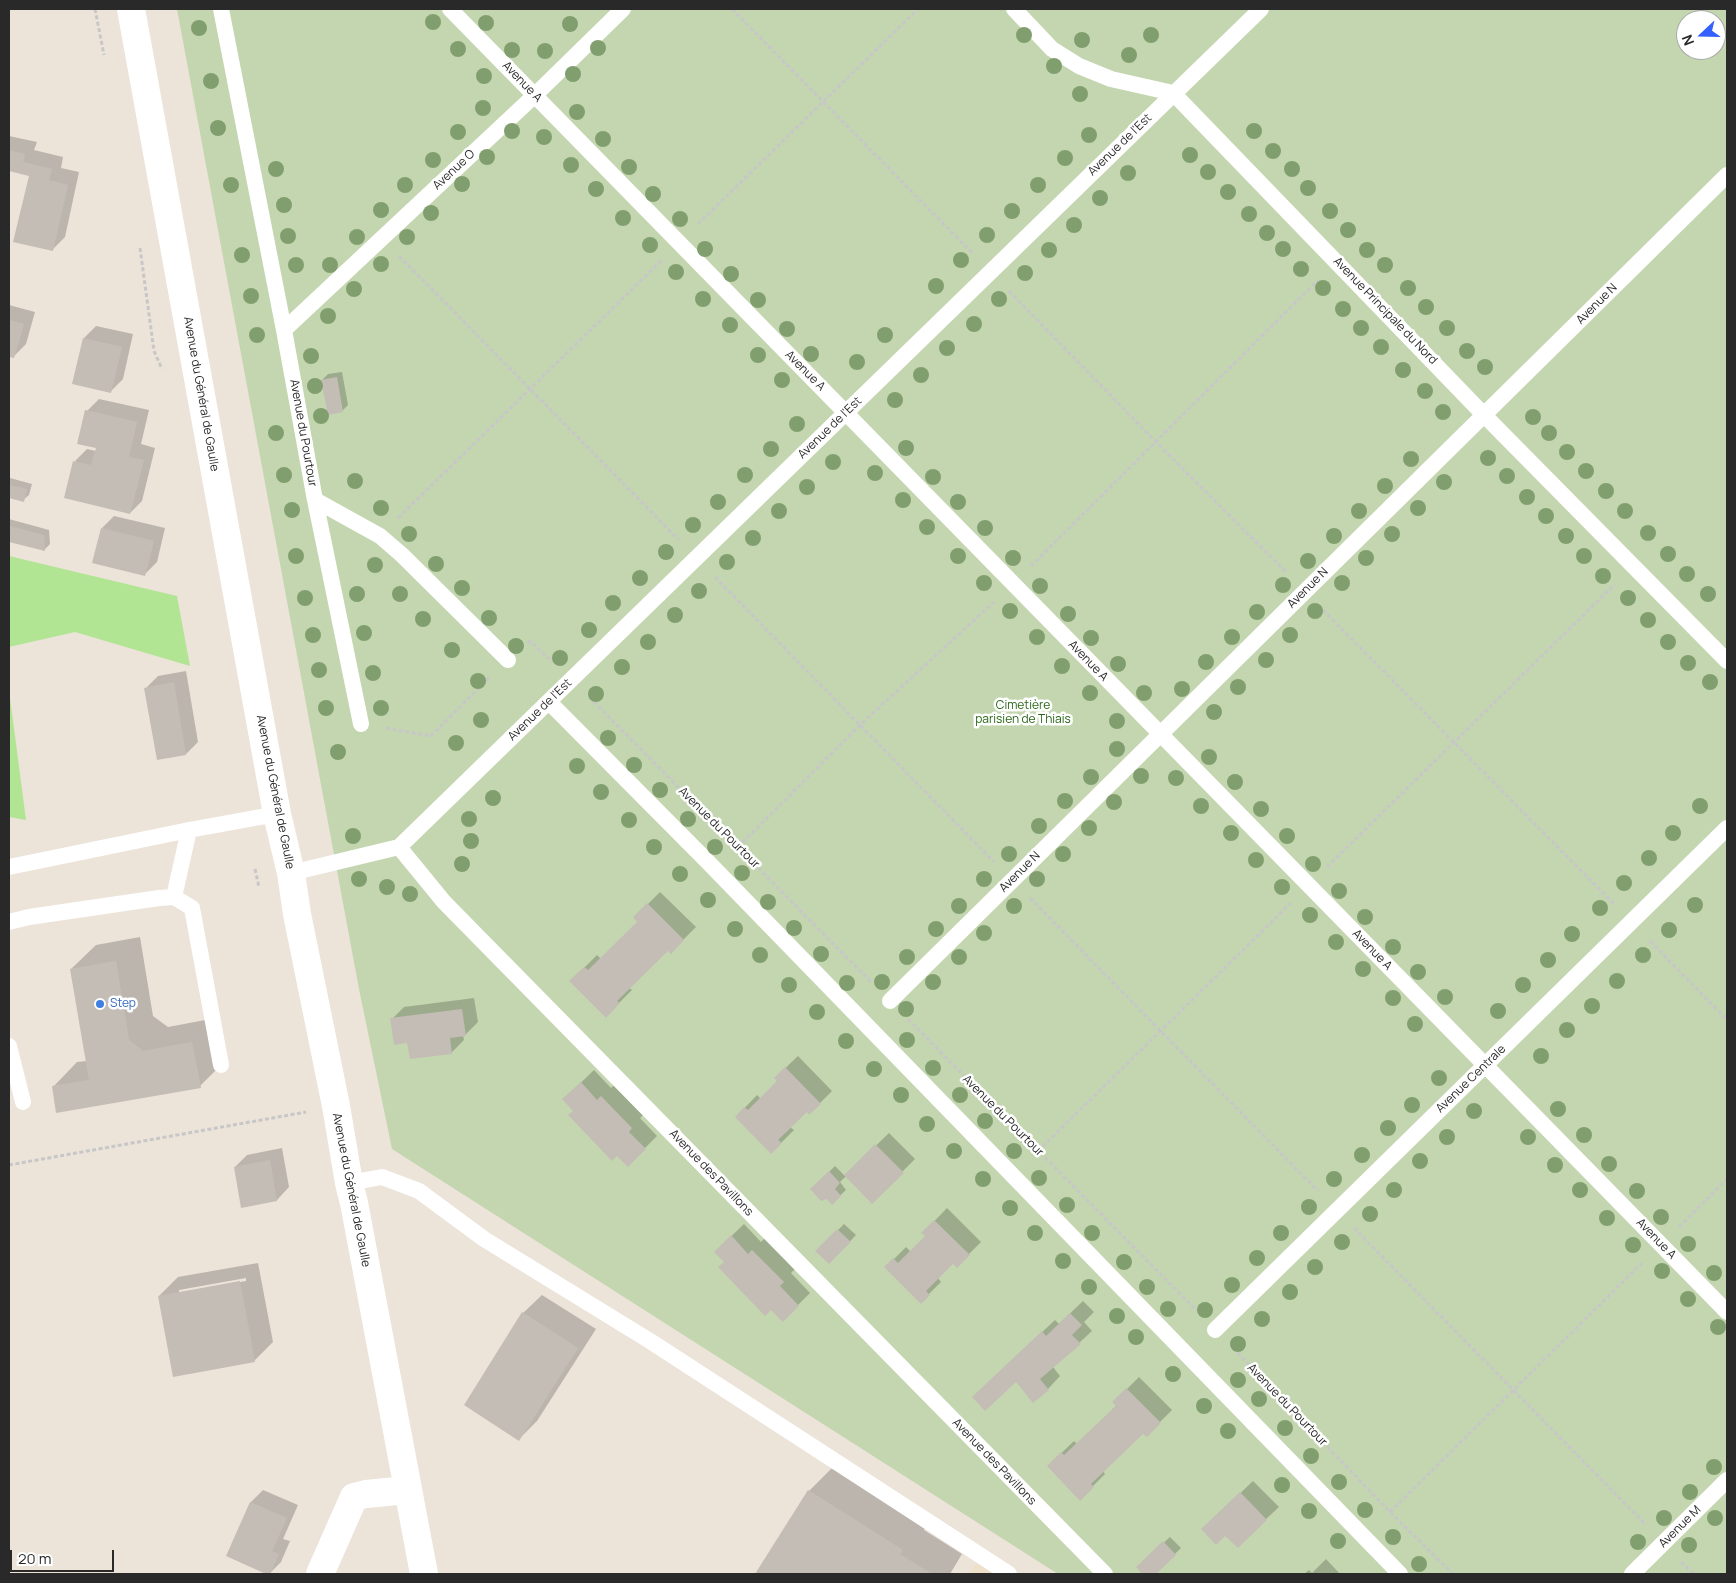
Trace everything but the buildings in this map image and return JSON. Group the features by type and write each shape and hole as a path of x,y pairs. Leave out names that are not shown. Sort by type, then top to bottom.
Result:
{"main road":[{"name":"Avenue du Général de Gaulle","path":"131,9 277,814 291,873 297,914 336,1106 424,1574"},
{"path":"320,1574 354,1497 408,1490"}],"lane":[{"name":"Avenue du Pourtour","path":"221,9 316,500 380,536 402,555 508,660"},
{"name":"Avenue A","path":"450,9 1727,1312"},
{"name":"Avenue O","path":"284,330 535,95 623,9"},
{"path":"1014,9 1052,49 1079,66 1111,79 1174,94"},
{"name":"Avenue de l'Est","path":"400,847 1261,9"},
{"name":"Avenue Principale du Nord","path":"1174,94 1484,415 1727,661"},
{"name":"Avenue N","path":"890,1001 1727,175"},
{"path":"316,500 361,724"},
{"path":"549,702 706,860 1400,1574"},
{"path":"9,867 277,814"},
{"name":"Avenue Centrale","path":"1216,1330 1727,828"},
{"path":"174,897 189,830"},
{"path":"291,873 400,847"},
{"name":"Avenue des Pavillons","path":"400,847 444,902 1105,1574"},
{"path":"9,922 29,916 174,897 192,908 221,1065"},
{"path":"9,1046 23,1102"},
{"path":"349,1183 382,1177 420,1191 484,1239 650,1341 1009,1574"},
{"name":"Avenue M","path":"1632,1574 1727,1480"}],"path":[{"path":"732,9 1155,441 1727,1020"},
{"path":"380,536 918,9"},
{"path":"381,238 1694,1574"},
{"path":"738,847 860,725 1013,584 1337,261"},
{"path":"1038,1151 1633,566"},
{"name":"Avenue du Pourtour","path":"508,660 530,641 572,679 1216,1330 1390,1512 1453,1574"},
{"path":"361,724 431,736 508,660"},
{"path":"9,1165 308,1112"},
{"path":"1390,1512 1727,1179"}],"shaded area":[{"path":"976,1563 993,1574 969,1574"}],"green space":[{"name":"Cimetière parisien de Thiais","path":"177,9 1727,9 1727,1574 1058,1574 392,1149 359,989"},
{"path":"9,556 177,596 190,666 75,632 9,647"},
{"path":"9,690 26,820 9,817"}],"place":[{"name":"Step","path":"100,1004"}]}
